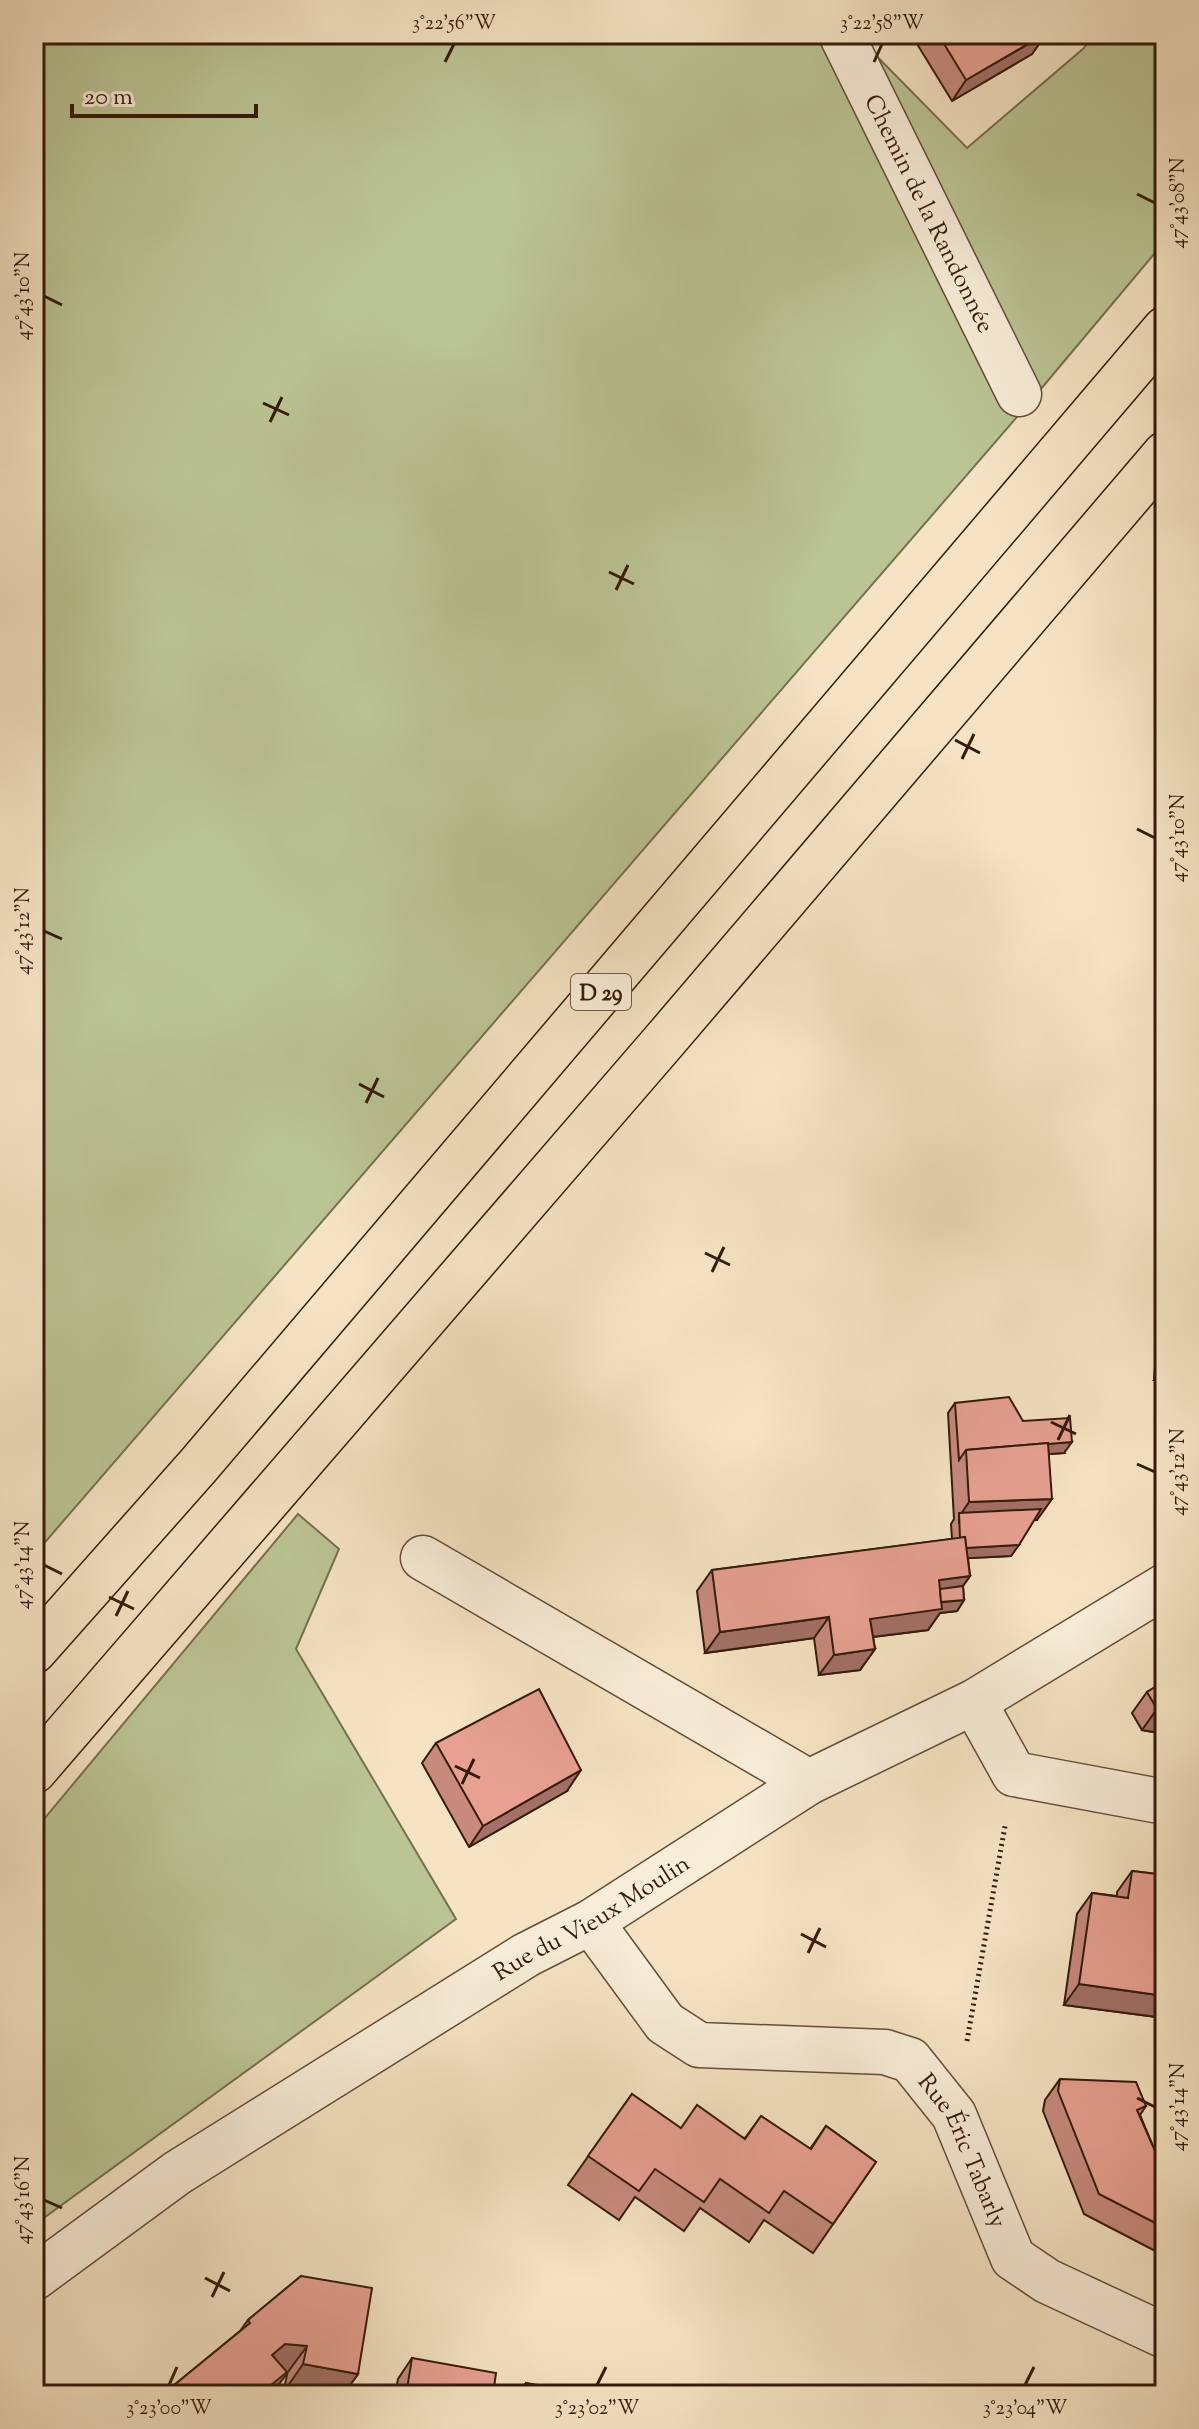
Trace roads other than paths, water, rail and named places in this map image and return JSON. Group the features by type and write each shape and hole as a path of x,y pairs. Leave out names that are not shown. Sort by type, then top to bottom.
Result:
{"main road":[{"name":"D 29","path":"34,1651 198,1466 1165,329"},
{"path":"34,1771 1165,454"}],"street":[{"name":"Chemin de la Randonnée","path":"841,34 1019,394"},
{"path":"423,1558 809,1782"},
{"name":"Rue du Vieux Moulin","path":"34,2278 177,2173 526,1955 591,1922 809,1782 974,1702 1165,1586"},
{"path":"974,1702 1014,1774 1165,1802"},
{"name":"Rue Éric Tabarly","path":"591,1922 665,2023 699,2045 885,2052 910,2060 954,2115 1013,2258 1047,2281 1165,2336"}]}
